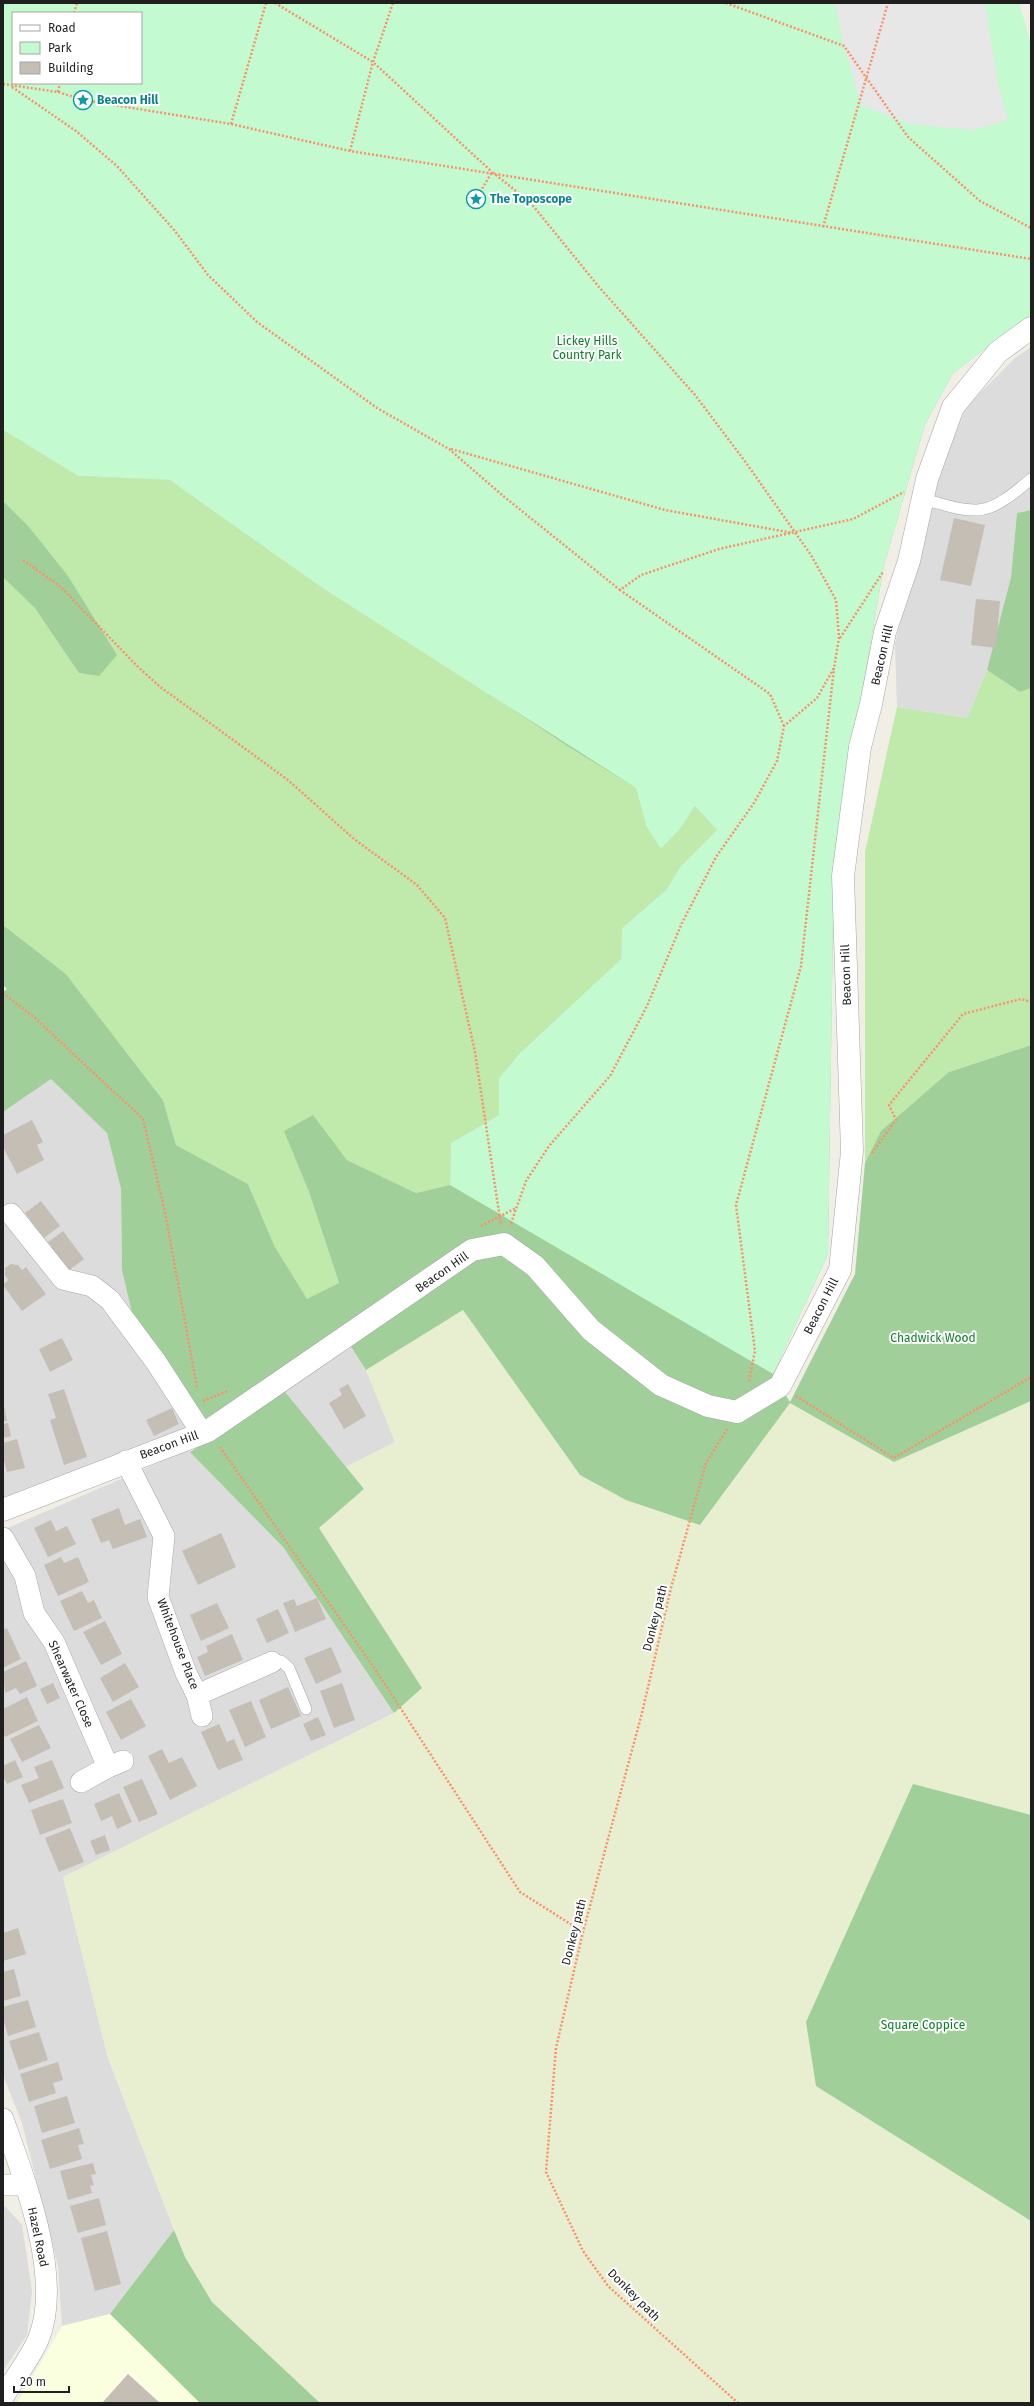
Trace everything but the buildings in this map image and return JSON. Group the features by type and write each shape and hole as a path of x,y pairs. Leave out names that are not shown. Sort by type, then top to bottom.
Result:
{"street":[{"name":"Beacon Hill","path":"780,1386 840,1270 852,1151 843,876 860,747 871,704 885,632 909,561 925,489 953,407 998,352 1031,328"},
{"path":"11,1214 63,1279 92,1286 110,1300 205,1432"},
{"name":"Beacon Hill","path":"3,1510 126,1461 205,1432 472,1250 504,1244 534,1266 591,1330 661,1385 708,1406 737,1412"},
{"path":"737,1412 780,1386"},
{"name":"Whitehouse Place","path":"126,1461 164,1536 158,1597 186,1673 197,1695 202,1716"},
{"name":"Shearwater Close","path":"3,1538 25,1576 34,1613 54,1642 115,1764 81,1782"},
{"path":"197,1695 272,1662"},
{"name":"Hazel Road","path":"3,2119 26,2185 45,2266 46,2305 38,2340 3,2397"},
{"path":"3,2185 26,2185"}],"lane":[{"path":"925,489 962,510 980,511 996,506 1031,479"},
{"path":"272,1662 281,1661 289,1668 306,1709"}],"path":[{"path":"231,124 266,3"},
{"path":"275,3 373,62 492,172 530,202 599,287 695,395 744,460 811,555 836,600 839,638 834,668 801,966 736,1205 755,1351 748,1384"},
{"path":"350,151 373,62 393,3"},
{"path":"726,3 844,46 908,137 980,201 1031,228"},
{"path":"823,227 888,3"},
{"path":"3,84 58,92 83,100 231,124 350,151 492,172 823,227 1031,259"},
{"path":"58,92 60,84"},
{"path":"11,86 76,131 117,166 175,231 208,275 257,322 377,408 449,449 508,500 620,590 770,694 784,726 777,762 754,803 716,857 682,922 647,1006 610,1076 548,1146 526,1181 516,1208 500,1217 475,1052 445,918 417,885 354,839 288,780 159,686 136,665 61,587 23,560"},
{"path":"476,199 492,172"},
{"path":"449,449 665,510 796,534"},
{"path":"620,590 641,575 719,549 796,534 853,519 925,489"},
{"path":"839,638 885,569"},
{"path":"784,726 817,698 834,668"},
{"path":"3,993 35,1018 143,1119 164,1212 200,1403"},
{"path":"870,1156 896,1120 889,1105 963,1014 1021,999 1031,1002"},
{"path":"780,1386 894,1458 1031,1377"},
{"name":"Donkey path","path":"737,1412 706,1463 671,1588 642,1713 583,1932 556,2048 546,2172 583,2251 608,2286 738,2403"},
{"path":"205,1432 378,1672 520,1892 583,1932"}],"shaded area":[{"path":"835,3 985,3 998,84 1008,120 974,130 910,124 861,105 844,46"},
{"path":"1031,347 1031,510 1017,513 1011,577 987,670 967,718 897,707 895,644 936,479 966,407 1015,358"},
{"path":"51,1079 107,1133 121,1189 122,1270 191,1426 3,1501 3,1112"},
{"path":"352,1347 366,1370 395,1442 346,1467 282,1388"},
{"path":"190,1451 283,1547 394,1713 63,1877 108,2058 174,2230 110,2314 62,2326 58,2266 22,2123 3,2075 3,1530 181,1453"},
{"path":"3,2204 22,2225 32,2291 27,2335 3,2371"},
{"path":"110,2314 200,2403 17,2403 62,2326"}],"green space":[{"name":"Lickey Hills Country Park","path":"3,3 402,3 805,418 1031,314 953,373 925,424 884,565 834,854 828,1254 773,1374 790,1402 855,1274 865,1163 881,1131 949,1072 1031,1045 1031,1401 894,1462 790,1403 700,1525 626,1500 580,1475 463,1310 366,1370 345,1337 201,1421 141,1351 122,1270 121,1189 107,1133 51,1079 3,1112 3,992 7,989 3,985 3,925 66,974 163,1100 176,1145 248,1184 275,1247 307,1299 339,1283 309,1192 284,1131 313,1115 347,1160 416,1193 450,1185 451,1143 499,1115 499,1078 519,1054 621,959 622,928 667,889 680,867 717,830 695,806 680,829 661,849 646,826 636,788 569,747 170,480 78,476 3,430"},
{"name":"Lickey Hills Country Park","path":"3,3 1019,3 1031,43 1031,314 953,373 925,424 884,565 834,854 828,1254 773,1374 450,1185 451,1143 499,1115 499,1078 519,1054 621,959 622,928 667,889 680,867 717,830 695,806 680,829 661,849 646,826 636,788 323,588 170,480 78,476 3,430"},
{"path":"3,430 78,476 170,480 323,588 636,788 646,826 661,849 680,829 695,806 717,830 680,867 667,889 622,928 621,959 519,1054 499,1078 499,1115 451,1143 450,1185 416,1193 347,1160 313,1116 285,1131 309,1192 339,1283 307,1300 275,1247 248,1184 176,1145 163,1100 66,974 3,925"},
{"path":"3,501 29,527 68,576 117,655 99,676 79,673 35,608 3,577"},
{"path":"1031,510 1031,688 1020,692 987,670 1011,577 1017,513"},
{"path":"987,670 1020,692 1031,688 1031,1045 949,1072 865,1163 865,852 897,707 967,718"},
{"path":"463,1310 580,1475 700,1525 790,1402 894,1462 1031,1401 1031,2403 320,2403 212,2302 185,2257 108,2058 63,1877 394,1713 422,1689 319,1528 364,1489 346,1467 395,1442 366,1370"},
{"path":"282,1388 364,1489 319,1528 422,1688 394,1713 283,1547 190,1452 255,1411"},
{"name":"Square Coppice","path":"913,1784 1031,1815 1031,2221 816,2086 806,2022"},
{"path":"174,2230 185,2257 212,2302 320,2403 200,2403 110,2314"}],"place":[{"name":"Beacon Hill","path":"83,100"},
{"name":"The Toposcope","path":"476,199"}],"park label":[{"name":"Chadwick Wood","path":"933,1338"}]}
